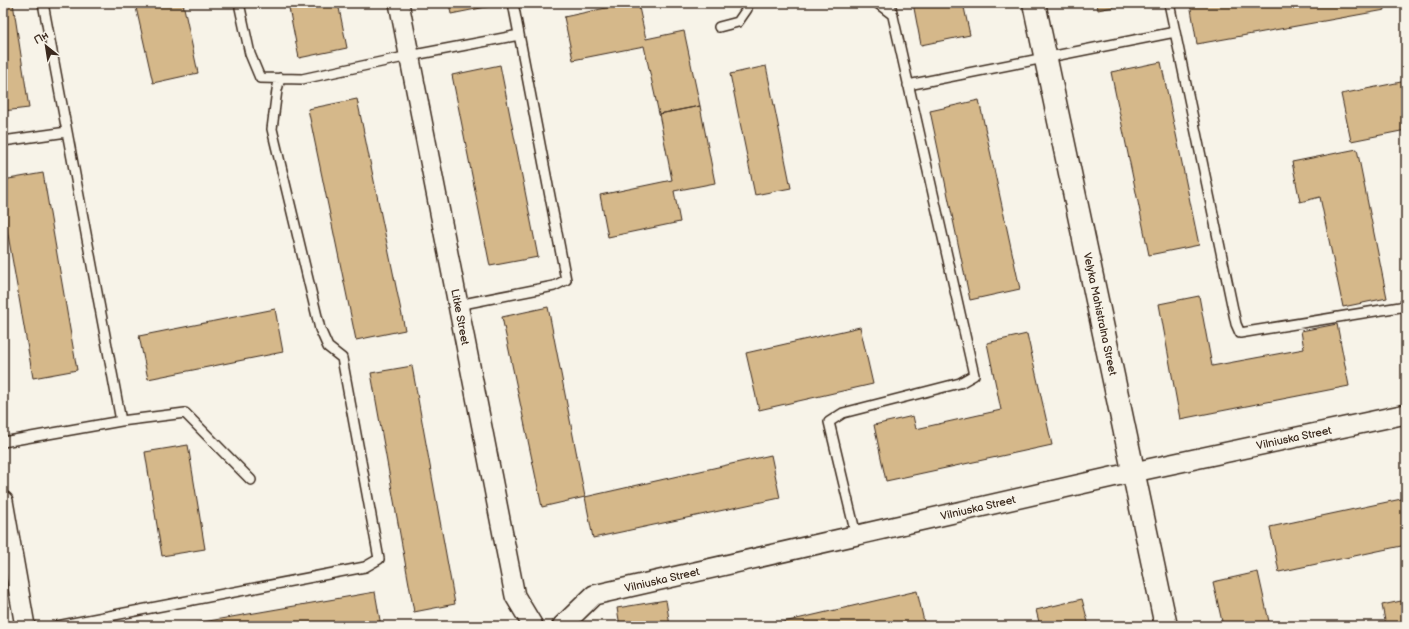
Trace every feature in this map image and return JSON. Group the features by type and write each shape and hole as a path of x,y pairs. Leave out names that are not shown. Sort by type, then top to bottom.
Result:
{"street":[{"name":"Litke Street","path":"399,3 515,596 533,626"},
{"name":"Velyka Mahistralna Street","path":"1034,3 1166,626"},
{"name":"Vilniuska Street","path":"562,626 594,595 1134,472 1406,414"},
{"path":"3,501 25,626"}],"lane":[{"path":"43,3 121,421"},
{"path":"238,3 250,54 260,78 302,79 409,56 519,35"},
{"path":"458,305 554,286 566,280 513,3"},
{"path":"719,27 738,22 747,9 746,3"},
{"path":"877,3 893,15"},
{"path":"856,535 829,422 843,413 960,382 974,375 890,3"},
{"path":"1169,3 1236,324 1240,333 1400,307 1406,304"},
{"path":"908,85 1175,32"},
{"path":"57,626 365,567 379,559 342,358 328,347 320,329 272,129 280,78"},
{"path":"3,141 67,132"},
{"path":"3,442 121,421 185,413 251,480"}],"building":[{"path":"3,3 13,3 29,108 3,111"},
{"path":"135,3 183,3 198,73 153,83"},
{"path":"288,3 338,3 347,48 299,58"},
{"path":"449,3 496,3 496,5 451,14"},
{"path":"629,3 638,3 646,39 684,31 700,106 659,114 644,46 573,60 564,17"},
{"path":"913,3 963,3 970,35 921,45"},
{"path":"1097,3 1133,3 1098,10"},
{"path":"1190,3 1384,3 1385,10 1197,44"},
{"path":"1161,62 1199,245 1149,255 1111,72"},
{"path":"500,65 538,257 490,266 452,75"},
{"path":"766,66 791,188 755,195 730,74"},
{"path":"1406,81 1406,130 1351,141 1341,94"},
{"path":"357,99 405,330 356,340 308,109"},
{"path":"979,100 1020,289 970,300 930,111"},
{"path":"700,106 715,183 674,191 680,222 608,237 600,195 672,180 659,114"},
{"path":"1357,149 1387,298 1343,307 1320,197 1300,202 1292,162"},
{"path":"43,173 77,370 33,378 3,206 3,180"},
{"path":"1199,296 1212,366 1304,349 1301,331 1337,324 1349,386 1180,419 1159,304"},
{"path":"548,307 585,497 542,507 502,317"},
{"path":"275,309 283,352 148,379 139,336"},
{"path":"860,327 873,384 759,410 746,353"},
{"path":"1027,334 1052,445 886,481 874,425 913,416 916,429 1001,410 987,343"},
{"path":"412,366 455,604 414,612 371,373"},
{"path":"188,445 205,549 162,556 145,452"},
{"path":"771,455 780,498 593,538 585,497"},
{"path":"1406,498 1406,545 1279,572 1270,527"},
{"path":"1258,572 1270,626 1223,626 1213,582"},
{"path":"917,591 925,626 771,625"},
{"path":"375,592 381,626 180,626"},
{"path":"1082,599 1089,626 1040,626 1036,610"},
{"path":"666,600 670,626 620,626 617,608"},
{"path":"1406,600 1406,626 1386,626 1382,605"}]}
